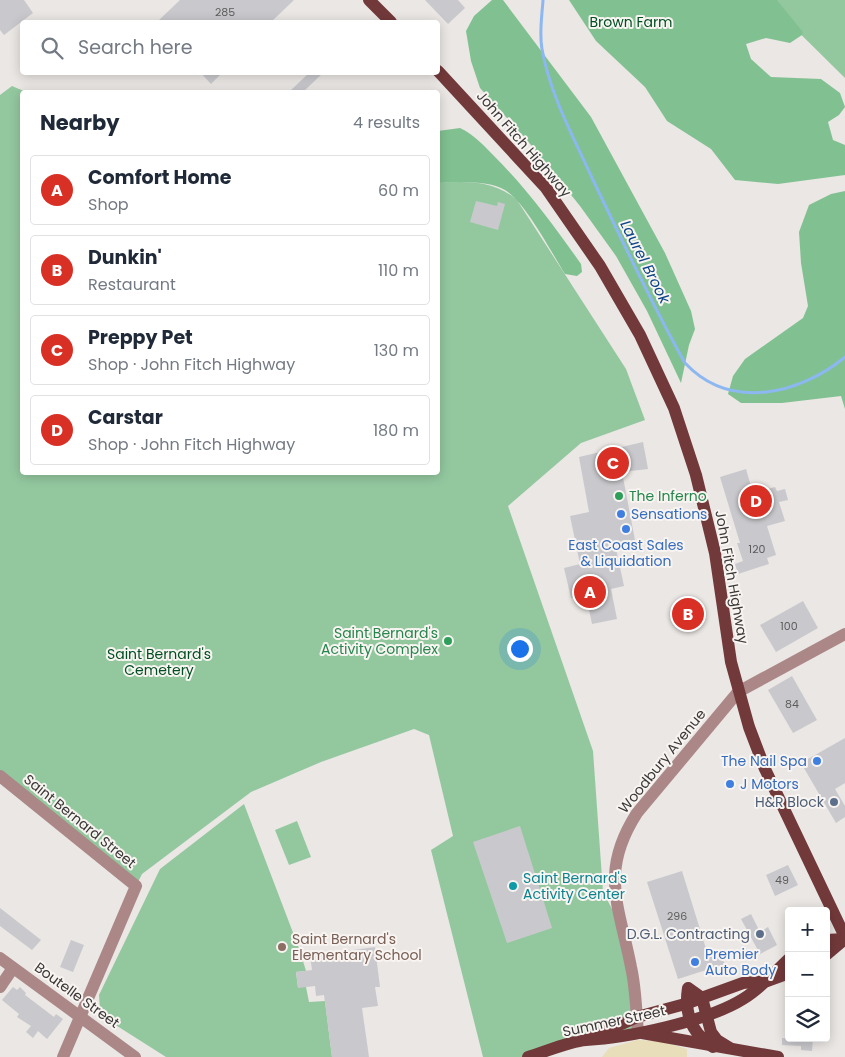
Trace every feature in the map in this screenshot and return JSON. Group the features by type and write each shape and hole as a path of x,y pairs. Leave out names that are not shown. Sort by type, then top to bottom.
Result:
{"main road":[{"path":"369,0 389,20"},
{"name":"John Fitch Highway","path":"440,73 546,188 600,266 640,335 674,408 696,475 715,553 731,662 748,727 765,769 845,939"},
{"path":"830,940 845,939"},
{"path":"830,952 845,939"},
{"path":"767,981 785,963"},
{"path":"586,1040 637,1017 686,1004 743,983 767,981 785,974"},
{"name":"Summer Street","path":"528,1057 586,1040 614,1038 706,1016 737,1002 767,981"},
{"path":"702,998 711,1032 717,1040 730,1048"},
{"path":"686,1004 690,1020 700,1038 713,1047"},
{"path":"638,1032 713,1047 730,1048 778,1057"}],"street":[{"name":"Woodbury Avenue","path":"638,1032 632,970 614,883 615,863 620,846 637,813 738,692 844,638"},
{"name":"Saint Bernard Street","path":"0,776 136,886 64,1057"},
{"name":"Boutelle Street","path":"0,958 135,1057"},
{"path":"0,987 13,968"}],"green space":[{"path":"492,0 503,0 591,117 665,253 691,311 695,329 689,345 681,383 647,311 616,256 580,206 531,145 480,88 471,61 466,31 474,16"},
{"name":"Brown Farm","path":"569,0 777,0 803,32 802,35 790,43 766,38 746,44 751,59 771,77 821,79 840,93 845,107 839,115 828,122 833,140 845,145 845,175 778,184 735,180 711,149 667,121 645,87 596,41"},
{"path":"766,0 845,0 845,78"},
{"name":"Saint Bernard's Cemetery","path":"12,86 21,90 20,475 440,475 440,183 469,182 489,185 508,193 517,200 626,369 645,420 581,443 508,506 593,751 603,892 619,922 638,1032 528,1057 483,1057 431,850 453,836 429,735 414,729 321,762 251,792 142,874 136,886 0,776 0,95"},
{"path":"460,128 479,141 508,170 530,196 581,264 582,272 577,276 565,274 530,216 513,196 505,190 482,183 440,183 440,131"},
{"path":"845,191 845,409 841,396 782,403 741,403 728,394 733,376 745,359 803,318 808,306 801,263 799,232 809,205 831,194"},
{"path":"244,804 306,971 296,972 298,987 306,987 309,1002 325,1001 332,1057 166,1057 114,1024 100,1009 99,995 160,869"},
{"path":"297,821 311,857 289,865 275,830"}],"sand":[{"path":"637,1040 661,1041 687,1049 687,1057 602,1057 609,1048"}],"building":[{"path":"0,0 24,0 33,13 24,20 20,20 20,23 4,35 0,30"},
{"path":"180,0 294,0 273,20 159,20"},
{"path":"425,0 458,0 465,8 448,24"},
{"path":"203,75 220,75 211,84"},
{"path":"307,75 321,75 305,90 291,90"},
{"path":"476,201 497,206 498,202 505,204 498,230 470,222"},
{"path":"643,442 648,469 622,472 635,540 615,544 624,586 611,589 617,619 592,624 586,595 571,598 564,568 580,564 570,516 589,512 579,457"},
{"path":"746,469 753,493 775,487 777,491 785,489 788,500 779,502 785,521 767,526 776,555 767,558 769,564 738,574 735,564 743,561 737,543 740,543 720,477"},
{"path":"803,601 818,628 776,652 760,625"},
{"path":"691,602 695,626 686,627 682,604"},
{"path":"792,676 817,720 793,733 768,690"},
{"path":"845,738 845,783 835,789 845,806 845,817 836,823 801,763"},
{"name":"Saint Bernard's Activity Center","path":"520,826 552,928 507,943 473,842"},
{"path":"788,865 798,885 775,896 766,875"},
{"path":"682,871 707,952 717,949 725,964 678,979 647,882"},
{"path":"0,908 41,940 32,950 0,926"},
{"name":"D.G.L. Contracting","path":"751,914 760,932 768,927 777,945 760,954 741,919"},
{"path":"71,940 84,945 73,972 60,967"},
{"path":"375,947 380,987 375,987 378,1006 362,1008 369,1057 332,1057 324,995 316,996 315,986 298,988 296,972 312,970 310,956"},
{"path":"13,987 17,990 20,987 26,993 25,995 54,1017 56,1014 63,1019 47,1039 38,1031 33,1038 26,1032 31,1026 17,1017 19,1014 2,1000"},
{"path":"782,1038 785,1038 785,1042 813,1042 812,1051 801,1050 801,1046 782,1045"}],"waterway":[{"name":"Laurel Brook","path":"543,0 541,43 557,100 626,249 660,318 685,363 703,378 723,388 743,392 765,392 807,381 845,357"}],"place":[{"name":"Preppy Pet","path":"613,463"},
{"name":"The Inferno","path":"619,496"},
{"name":"Carstar","path":"756,501"},
{"name":"Sensations","path":"621,514"},
{"name":"East Coast Sales & Liquidation","path":"626,529"},
{"name":"Comfort Home","path":"590,592"},
{"name":"Dunkin'","path":"688,614"},
{"name":"Saint Bernard's Activity Complex","path":"448,641"},
{"name":"The Nail Spa","path":"817,761"},
{"name":"J Motors","path":"730,784"},
{"name":"H&R Block","path":"834,802"},
{"name":"Saint Bernard's Activity Center","path":"513,886"},
{"name":"D.G.L. Contracting","path":"760,934"},
{"name":"Saint Bernard's Elementary School","path":"282,947"},
{"name":"Premier Auto Body","path":"695,962"}]}
